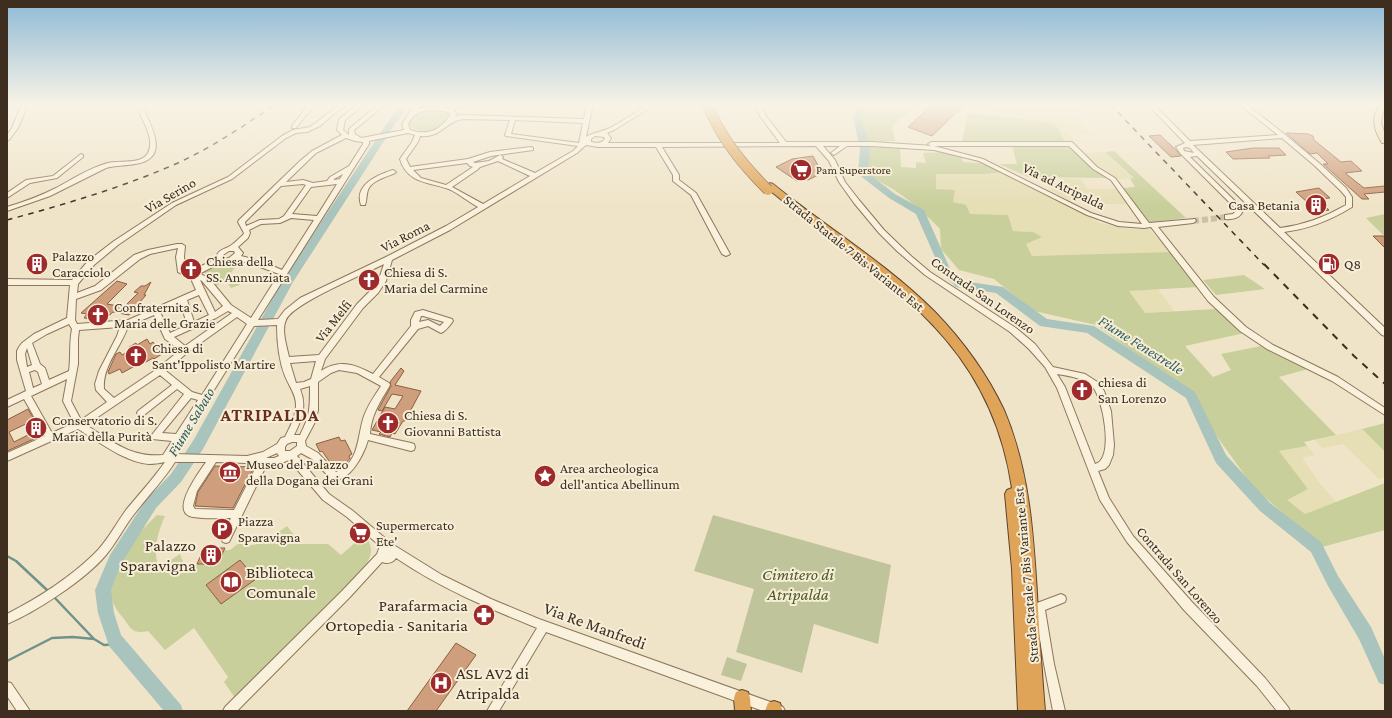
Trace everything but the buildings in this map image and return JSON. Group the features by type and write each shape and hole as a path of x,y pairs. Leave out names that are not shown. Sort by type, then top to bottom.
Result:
{"highway":[{"name":"Strada Statale 7 Bis Variante Est","path":"723,138 738,157 795,213 889,285 942,335 973,379 986,403 998,434 1007,466 1013,496 1019,569 1026,711"},
{"name":"Strada Statale 7 Bis Variante Est","path":"729,138 769,188 880,271 920,305 960,348 991,396 1006,435 1015,466 1020,492 1026,536 1037,711"}],"street":[{"path":"7,209 40,198 111,164 135,163 152,152 153,138"},
{"name":"Via Serino","path":"74,283 91,263 116,243 174,204 240,172 283,138"},
{"path":"219,260 218,256 222,252 231,249 246,236 246,229 241,222 314,152 342,138"},
{"path":"349,138 355,140 374,138"},
{"path":"362,138 368,139"},
{"path":"417,138 403,159 406,167 419,179 453,189 482,208"},
{"path":"410,148 427,138"},
{"path":"526,138 581,145 606,143 608,138 628,146"},
{"path":"581,145 582,138"},
{"path":"581,145 588,138"},
{"path":"779,138 784,144"},
{"path":"1177,138 1181,150 1204,159 1385,333"},
{"path":"1183,138 1191,145 1194,156 1240,210 1235,216 1227,217"},
{"path":"1181,150 1183,146 1212,141 1261,138"},
{"path":"1279,230 1294,229 1330,218 1350,206 1348,197 1338,184 1284,138"},
{"path":"7,618 44,598 98,556 133,509 165,471 180,438 254,323 283,273 342,180 352,167 368,139"},
{"name":"Contrada San Lorenzo","path":"818,144 832,157"},
{"name":"Contrada San Lorenzo","path":"829,144 837,173 850,193 871,219 907,257 950,289 1013,331 1034,348 1053,370 1105,500 1140,551 1261,682 1284,711"},
{"path":"832,157 846,144"},
{"name":"Via ad Atripalda","path":"596,145 658,146 872,144 934,148 981,160 1088,214 1118,224 1150,225 1193,221"},
{"path":"915,146 930,144 1071,144 1092,165 1113,179 1211,299 1243,329 1270,347 1335,379 1385,412"},
{"name":"Via Roma","path":"281,322 290,309 303,300 389,259 448,228 535,176 581,145 596,145"},
{"path":"658,146 676,175 676,181 694,194 726,254"},
{"path":"469,160 472,165 478,165 499,157 531,149"},
{"path":"363,204 362,194 367,185 406,167 469,160 490,154 499,157 535,176"},
{"path":"7,196 28,181 54,177 64,171 81,156"},
{"path":"447,187 475,169 478,165"},
{"path":"329,182 332,178 352,167"},
{"path":"280,184 289,182 310,184 342,180"},
{"path":"286,218 310,184"},
{"path":"246,229 260,222 280,221 290,216 318,218"},
{"path":"72,298 98,288 130,262 148,252 182,246 180,256 182,272"},
{"path":"231,249 238,251 237,257"},
{"path":"213,316 196,281 198,271 219,260 228,261 237,257 258,263 283,273"},
{"name":"Via Melfi","path":"299,454 314,410 314,381 321,358 360,306 379,285 383,279 389,259"},
{"path":"198,277 205,279 228,307 254,323 281,322 285,360 288,375 299,397 299,412 288,439 280,447 265,455 246,459"},
{"path":"7,282 74,283 72,298 72,320 76,328 74,339 74,364 67,400 79,425 119,450 149,460 172,458 210,458 246,459 274,462 299,454"},
{"path":"76,328 125,324 200,291"},
{"path":"183,298 191,326"},
{"path":"168,337 213,316 228,307"},
{"path":"156,311 168,337 184,350"},
{"path":"7,457 79,425 160,371 184,350 237,313"},
{"path":"50,438 28,394 21,352 23,346 27,344 29,340 72,320"},
{"path":"205,320 214,330"},
{"path":"1374,322 1385,329"},
{"path":"113,402 100,390 100,380 125,324"},
{"path":"374,378 415,327"},
{"path":"27,344 30,346 36,366 42,370 46,385"},
{"path":"285,360 321,358"},
{"path":"25,371 36,366"},
{"path":"280,447 282,454 315,456 334,476 347,472 363,447 366,420 370,410 386,385 346,366 334,368 304,386 294,386"},
{"path":"1053,370 1067,372 1090,380 1102,394 1105,404 1109,453 1104,465 1093,468"},
{"path":"160,371 189,394 205,399"},
{"path":"7,404 72,373"},
{"path":"141,413 177,385"},
{"path":"180,438 155,436 189,394"},
{"path":"365,436 411,448"},
{"path":"229,711 386,553 376,536 326,497 317,488 299,454 294,438 288,439"},
{"path":"210,458 191,496 188,506 189,510 193,513 237,514"},
{"path":"226,539 263,462"},
{"name":"Via Re Manfredi","path":"386,553 405,560 465,592 544,625 742,704 775,710"},
{"path":"1059,711 1048,664 1040,607 1061,599"},
{"path":"493,711 544,625"},
{"path":"7,687 24,711"}],"shaded area":[{"path":"1063,138 1072,138 1075,141 1065,141"},
{"path":"1105,152 1134,179 1113,179 1095,168 1081,153"},
{"path":"1003,172 1100,223 1129,229 1149,229 1171,252 1032,256 1026,244 1042,237 1033,232 1013,231 1008,215 970,214 936,189 936,174 985,174"},
{"path":"1060,178 1081,179 1088,189 1118,189 1127,204 1084,204 1081,200 1070,201 1048,189 1066,189"},
{"path":"1158,289 1174,311 1145,313 1128,291"},
{"path":"1362,429 1385,452 1385,477 1379,479 1343,444 1322,448 1315,440"},
{"path":"1307,446 1315,455 1302,458 1318,481 1336,502 1304,514 1286,500 1308,489 1279,451"}],"green space":[{"path":"864,138 894,138 895,141 865,142"},
{"path":"963,138 1063,138 1065,141 962,142"},
{"path":"868,146 900,146 901,167 916,168 916,162 926,163 923,153 943,152 961,157 963,162 980,163 1003,172 985,174 936,174 936,189 955,190 953,202 966,205 970,214 1008,215 1013,231 1033,232 1042,237 1026,244 1032,256 1171,252 1198,287 1129,291 1145,313 1216,309 1245,333 1185,346 1213,377 1231,370 1221,354 1261,346 1308,369 1279,377 1336,435 1304,442 1307,446 1279,451 1308,489 1287,500 1305,514 1385,483 1385,530 1322,547 1254,488 1213,431 1196,398 1096,325 1034,311 994,279 959,270 941,249 940,229 907,199 890,187 869,176"},
{"path":"1012,146 1072,146 1109,178 1028,177 999,164 1017,164"},
{"path":"1114,151 1186,218 1148,223 1123,188 1135,187 1130,179 1134,178 1105,152"},
{"path":"1385,214 1385,237 1366,218"},
{"path":"241,261 244,264 234,269 230,274 240,285 231,288 226,281 216,286 203,271 214,265"},
{"path":"1244,275 1265,289 1216,295 1203,280"},
{"path":"1385,423 1385,452 1362,429"},
{"path":"157,515 165,516 158,535 156,548 159,568 180,554 183,562 185,562 182,570 193,571 197,564 210,564 211,561 219,561 224,550 230,550 239,543 245,545 258,544 287,526 301,544 328,544 341,555 365,534 370,543 371,554 365,567 235,698 224,682 228,677 194,628 165,650 148,631 139,632 133,630 113,602 111,595 111,583 119,561 125,550"},
{"name":"Cimitero di Atripalda","path":"713,515 891,565 878,644 814,624 802,673 736,652 754,589 694,571"},
{"path":"727,657 747,664 741,681 721,675"}],"waterway":[{"name":"Fiume Sabato","path":"175,711 115,640 106,613 103,590 115,560 151,504 176,478 198,445 288,281 382,138"},
{"name":"Fiume Fenestrelle","path":"862,138 865,148 863,174 892,196 920,212 947,273 960,284 999,290 1044,323 1090,329 1191,395 1221,459 1265,507 1316,547 1333,581 1365,633 1385,677"},
{"path":"7,556 16,561 47,590"},
{"path":"54,597 94,639"},
{"path":"7,661 52,638 73,637 94,639"},
{"path":"94,639 104,645 119,644"}],"tunnel":[{"path":"1193,221 1227,217"}],"railway":[{"path":"7,220 51,208 138,179 193,156 224,138"},
{"path":"1142,138 1264,265"},
{"path":"1264,264 1354,356 1385,384"}],"place":[{"name":"Pam Superstore","path":"801,170"},
{"name":"Casa Betania","path":"1316,205"},
{"name":"Palazzo Caracciolo","path":"37,264"},
{"name":"Q8","path":"1329,264"},
{"name":"Chiesa della SS. Annunziata","path":"191,269"},
{"name":"Chiesa di S. Maria del Carmine","path":"369,280"},
{"name":"Confraternita S. Maria delle Grazie","path":"98,315"},
{"name":"Chiesa di Sant'Ippolisto Martire","path":"136,356"},
{"name":"chiesa di San Lorenzo","path":"1082,390"},
{"name":"Chiesa di S. Giovanni Battista","path":"388,423"},
{"name":"Conservatorio di S. Maria della Purità","path":"36,428"},
{"name":"Museo del Palazzo della Dogana dei Grani","path":"230,472"},
{"name":"Area archeologica dell'antica Abellinum","path":"545,476"},
{"name":"Piazza Sparavigna","path":"222,529"},
{"name":"Supermercato Ete'","path":"360,533"},
{"name":"Palazzo Sparavigna","path":"211,555"},
{"name":"Biblioteca Comunale","path":"231,582"},
{"name":"Parafarmacia Ortopedia - Sanitaria","path":"484,615"},
{"name":"ASL AV2 di Atripalda","path":"441,683"}],"district":[{"name":"ATRIPALDA","path":"270,415"}]}
